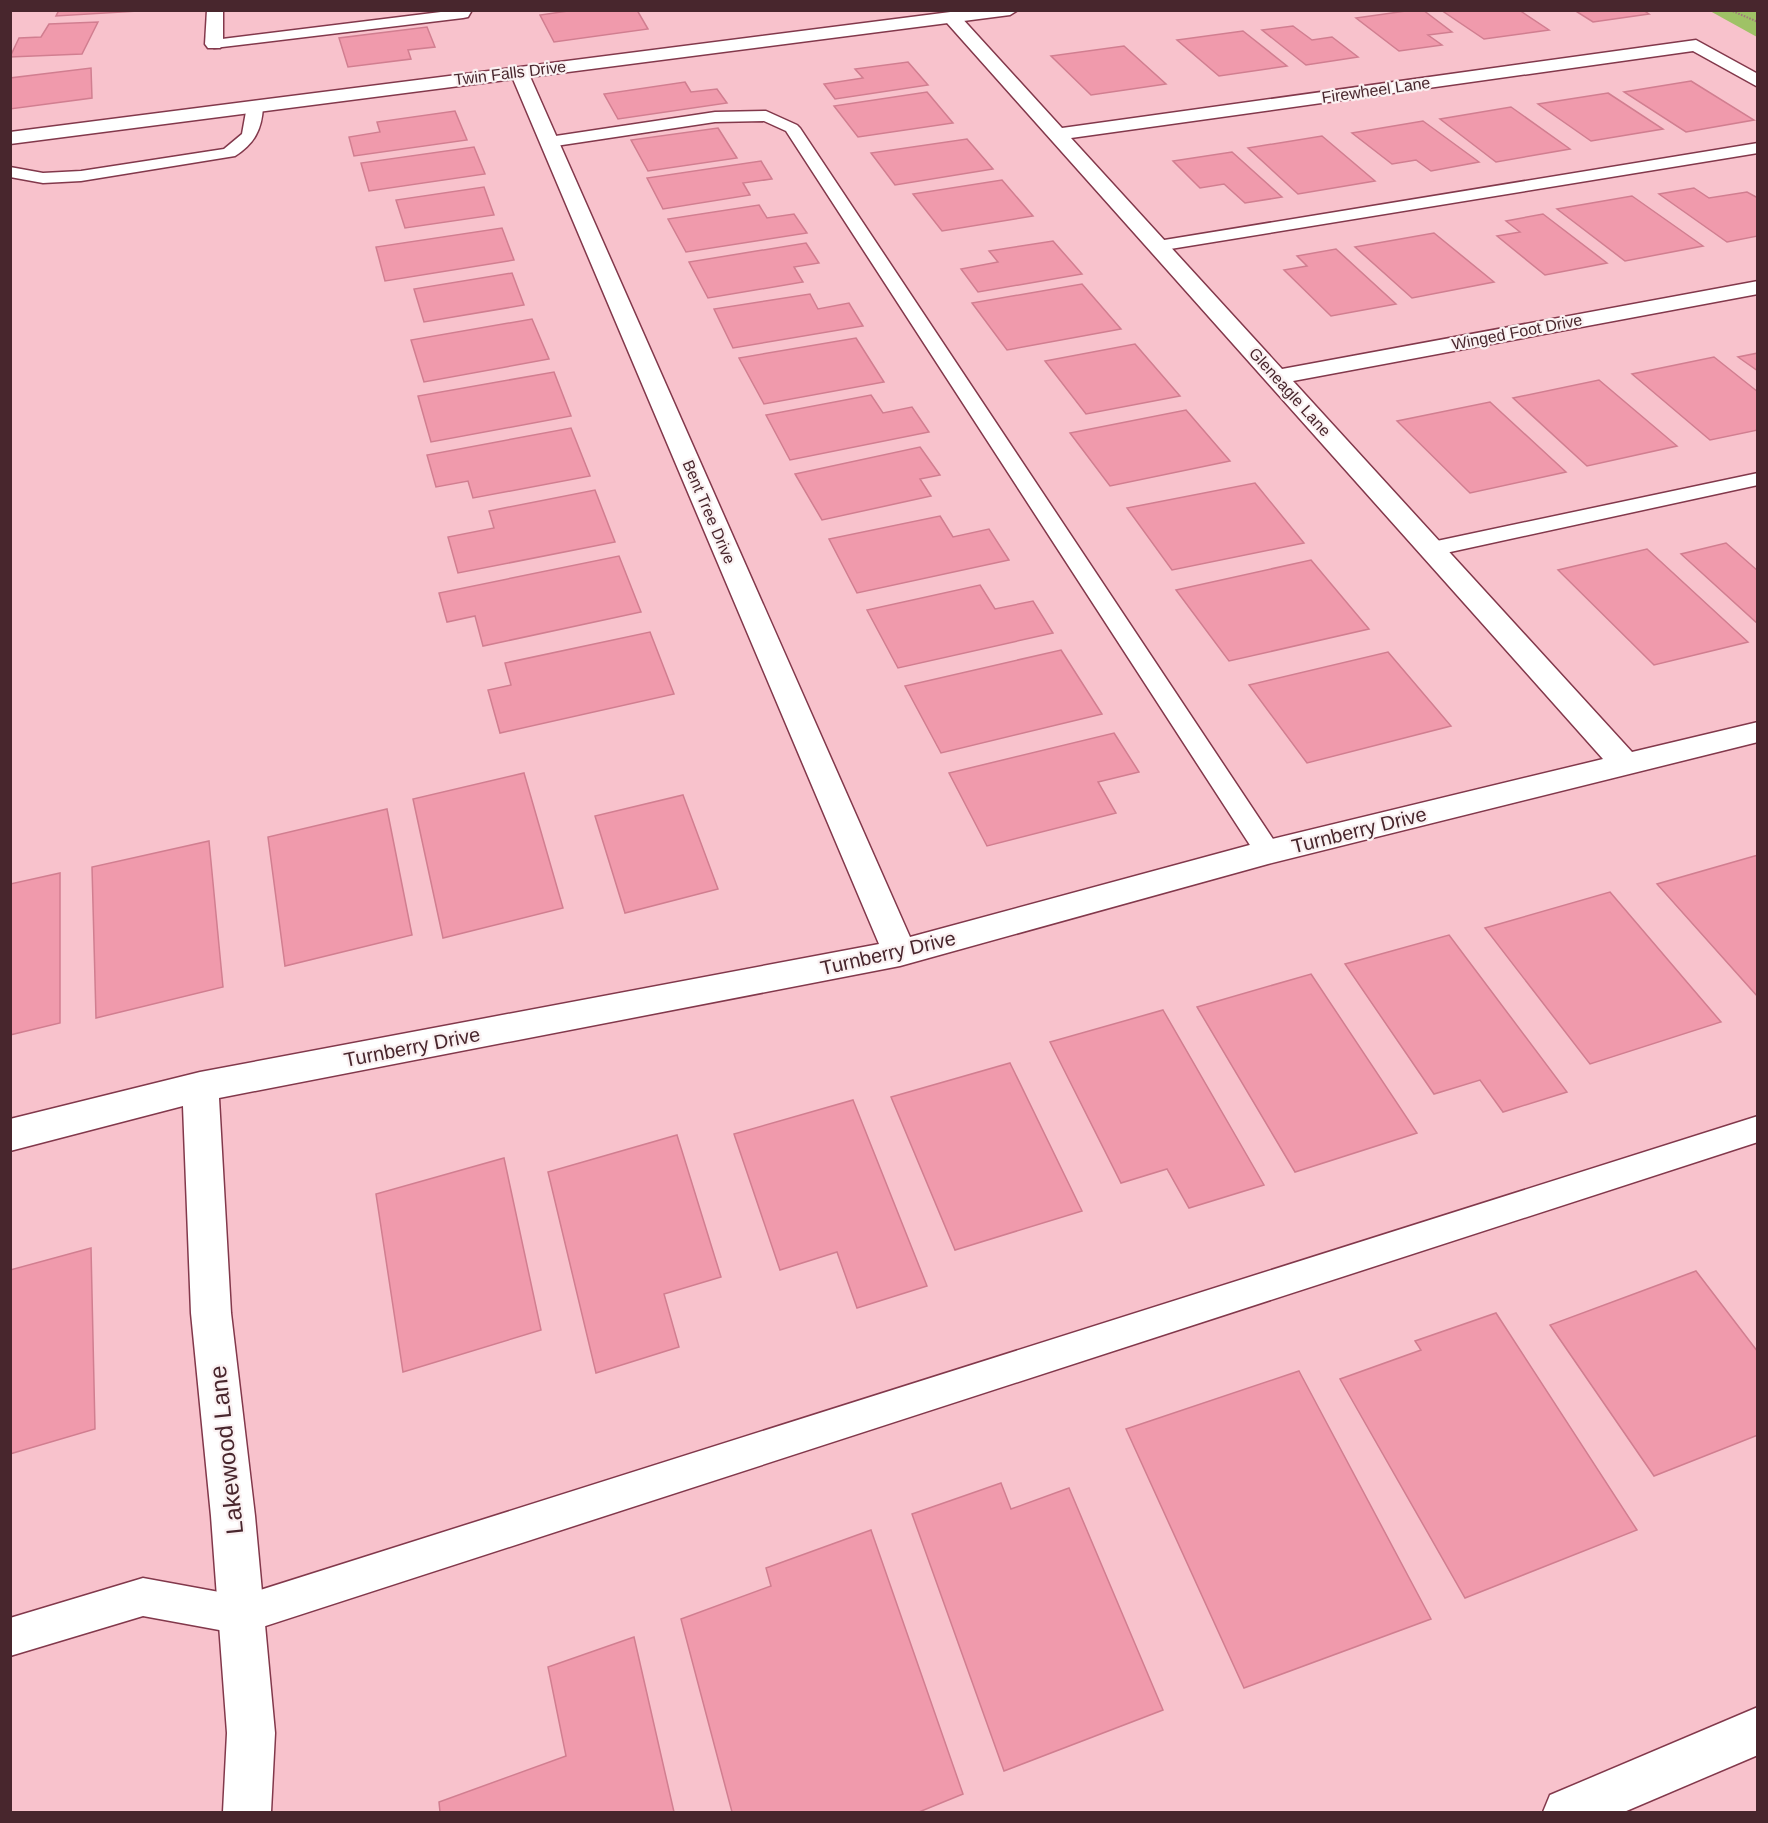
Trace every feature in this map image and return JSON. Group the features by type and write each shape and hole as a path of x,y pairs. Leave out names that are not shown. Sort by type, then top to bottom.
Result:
{"street":[{"path":"214,44 215,10"},
{"name":"Twin Falls Drive","path":"10,138 1010,10"},
{"name":"Gleneagle Lane","path":"953,19 1626,765"},
{"name":"Firewheel Lane","path":"1057,134 1696,45 1758,82"},
{"name":"Bent Tree Drive","path":"519,72 900,953"},
{"name":"Winged Foot Drive","path":"1276,377 1758,287"},
{"name":"Turnberry Drive","path":"10,1135 200,1087 900,953 1268,852 1758,732"},
{"name":"Lakewood Lane","path":"200,1087 211,1313 234,1516 250,1733 247,1812"},
{"path":"1568,1812 1758,1731"}],"lane":[{"path":"214,44 452,16 463,14 465,10"},
{"path":"10,172 43,178 81,176 229,153 248,138 255,125 255,106"},
{"path":"549,142 715,117 766,116 792,128 1268,852"},
{"path":"1158,246 1758,148"},
{"path":"1432,549 1758,478"},
{"path":"10,1637 143,1597 241,1615 1449,1230 1758,1129"}],"path":[{"path":"1730,10 1758,22"}],"green space":[{"path":"1710,11 1757,11 1757,37"}],"building":[{"path":"59,10 155,10 56,16"},
{"path":"575,10 637,10 648,29 554,42 540,15"},
{"path":"1423,10 1452,32 1428,35 1442,45 1399,51 1356,18"},
{"path":"1441,10 1519,10 1549,30 1484,39"},
{"path":"1574,10 1643,10 1649,14 1593,22"},
{"path":"98,22 82,54 10,57 19,38 41,37 49,24"},
{"path":"1293,26 1312,40 1332,37 1358,57 1306,65 1262,30"},
{"path":"427,27 435,47 408,50 411,59 348,67 339,38"},
{"path":"1243,31 1287,66 1219,76 1177,40"},
{"path":"1124,46 1166,84 1091,95 1051,56"},
{"path":"908,62 928,85 835,99 824,84 863,78 855,69"},
{"path":"91,68 92,98 10,109 10,78"},
{"path":"1691,81 1754,120 1686,132 1624,92"},
{"path":"685,82 691,92 717,89 727,103 618,119 604,94"},
{"path":"927,92 953,123 858,137 834,106"},
{"path":"1608,93 1663,129 1591,141 1538,104"},
{"path":"1511,107 1570,149 1496,162 1440,119"},
{"path":"455,111 467,140 354,156 349,137 380,132 377,122"},
{"path":"1423,121 1479,162 1431,171 1416,160 1392,164 1352,133"},
{"path":"718,128 737,158 648,171 631,140"},
{"path":"1322,136 1375,181 1298,194 1248,148"},
{"path":"967,139 993,169 895,185 871,153"},
{"path":"474,147 485,174 369,191 361,163"},
{"path":"1232,152 1282,197 1245,203 1224,184 1200,188 1173,161"},
{"path":"761,161 772,179 743,183 750,195 663,209 647,178"},
{"path":"1002,180 1033,216 942,231 913,194"},
{"path":"484,187 494,215 405,228 396,200"},
{"path":"1694,188 1709,198 1747,192 1758,198 1758,236 1727,242 1659,194"},
{"path":"1632,196 1703,246 1625,261 1557,209"},
{"path":"759,205 767,218 794,214 807,233 686,252 668,219"},
{"path":"1543,214 1607,263 1545,275 1497,236 1520,232 1506,221"},
{"path":"502,228 514,260 385,281 376,247"},
{"path":"1434,233 1494,282 1412,298 1355,247"},
{"path":"1053,241 1082,274 978,292 961,269 998,262 989,251"},
{"path":"806,243 819,263 794,267 803,282 708,298 689,262"},
{"path":"1336,249 1396,304 1331,316 1284,270 1307,266 1297,256"},
{"path":"512,273 524,305 424,322 414,289"},
{"path":"1082,284 1121,329 1007,350 972,303"},
{"path":"810,294 818,309 849,303 863,326 733,348 714,309"},
{"path":"532,319 549,359 424,382 411,340"},
{"path":"856,338 884,382 764,404 739,358"},
{"path":"1135,344 1180,396 1086,414 1045,361"},
{"path":"1758,353 1758,371 1738,357"},
{"path":"1714,357 1758,392 1758,430 1710,440 1632,374"},
{"path":"554,372 571,416 431,442 418,396"},
{"path":"1599,380 1677,446 1587,466 1513,398"},
{"path":"871,395 883,413 912,407 929,432 790,460 766,415"},
{"path":"1490,402 1566,472 1470,493 1397,421"},
{"path":"1186,410 1230,461 1110,486 1070,433"},
{"path":"571,428 590,476 473,498 468,481 436,487 427,455"},
{"path":"920,447 940,475 920,479 931,496 822,520 795,474"},
{"path":"1255,483 1304,543 1172,570 1127,508"},
{"path":"595,490 615,542 458,573 448,537 494,528 489,511"},
{"path":"940,516 953,537 989,529 1009,560 857,593 829,539"},
{"path":"1726,543 1758,571 1758,624 1681,554"},
{"path":"1647,549 1748,642 1654,665 1558,570"},
{"path":"619,556 641,612 483,646 475,616 447,622 439,593"},
{"path":"1311,560 1369,629 1229,661 1176,590"},
{"path":"980,585 995,609 1033,601 1053,633 898,668 867,610"},
{"path":"650,632 674,694 500,733 488,690 511,685 505,663"},
{"path":"1061,650 1102,714 941,753 905,686"},
{"path":"1388,652 1451,726 1307,763 1249,685"},
{"path":"1114,733 1139,772 1098,782 1116,813 987,846 949,773"},
{"path":"524,773 563,908 443,938 413,799"},
{"path":"683,795 718,889 625,913 595,816"},
{"path":"387,809 412,935 285,966 268,837"},
{"path":"209,841 223,987 96,1018 92,867"},
{"path":"1758,855 1758,997 1657,884"},
{"path":"60,873 60,1023 10,1035 10,884"},
{"path":"1610,892 1721,1022 1590,1064 1485,928"},
{"path":"1449,935 1567,1092 1503,1112 1480,1080 1434,1094 1345,964"},
{"path":"1311,974 1417,1133 1295,1172 1197,1007"},
{"path":"1163,1010 1264,1185 1189,1208 1167,1169 1121,1183 1050,1042"},
{"path":"1010,1063 1082,1211 955,1250 891,1097"},
{"path":"853,1100 927,1286 857,1308 837,1252 780,1270 734,1134"},
{"path":"677,1135 721,1277 664,1294 679,1347 596,1373 548,1172"},
{"path":"504,1158 541,1330 403,1372 376,1194"},
{"path":"91,1248 95,1429 10,1454 10,1270"},
{"path":"1696,1271 1758,1352 1758,1435 1654,1476 1550,1325"},
{"path":"1496,1313 1637,1530 1465,1598 1340,1379 1421,1350 1415,1341"},
{"path":"1299,1371 1431,1619 1244,1688 1126,1429"},
{"path":"1001,1483 1011,1509 1069,1488 1163,1710 1004,1771 912,1514"},
{"path":"871,1530 963,1794 919,1812 732,1812 681,1619 771,1586 766,1568"},
{"path":"634,1637 674,1812 440,1812 439,1802 566,1756 548,1667"}]}
